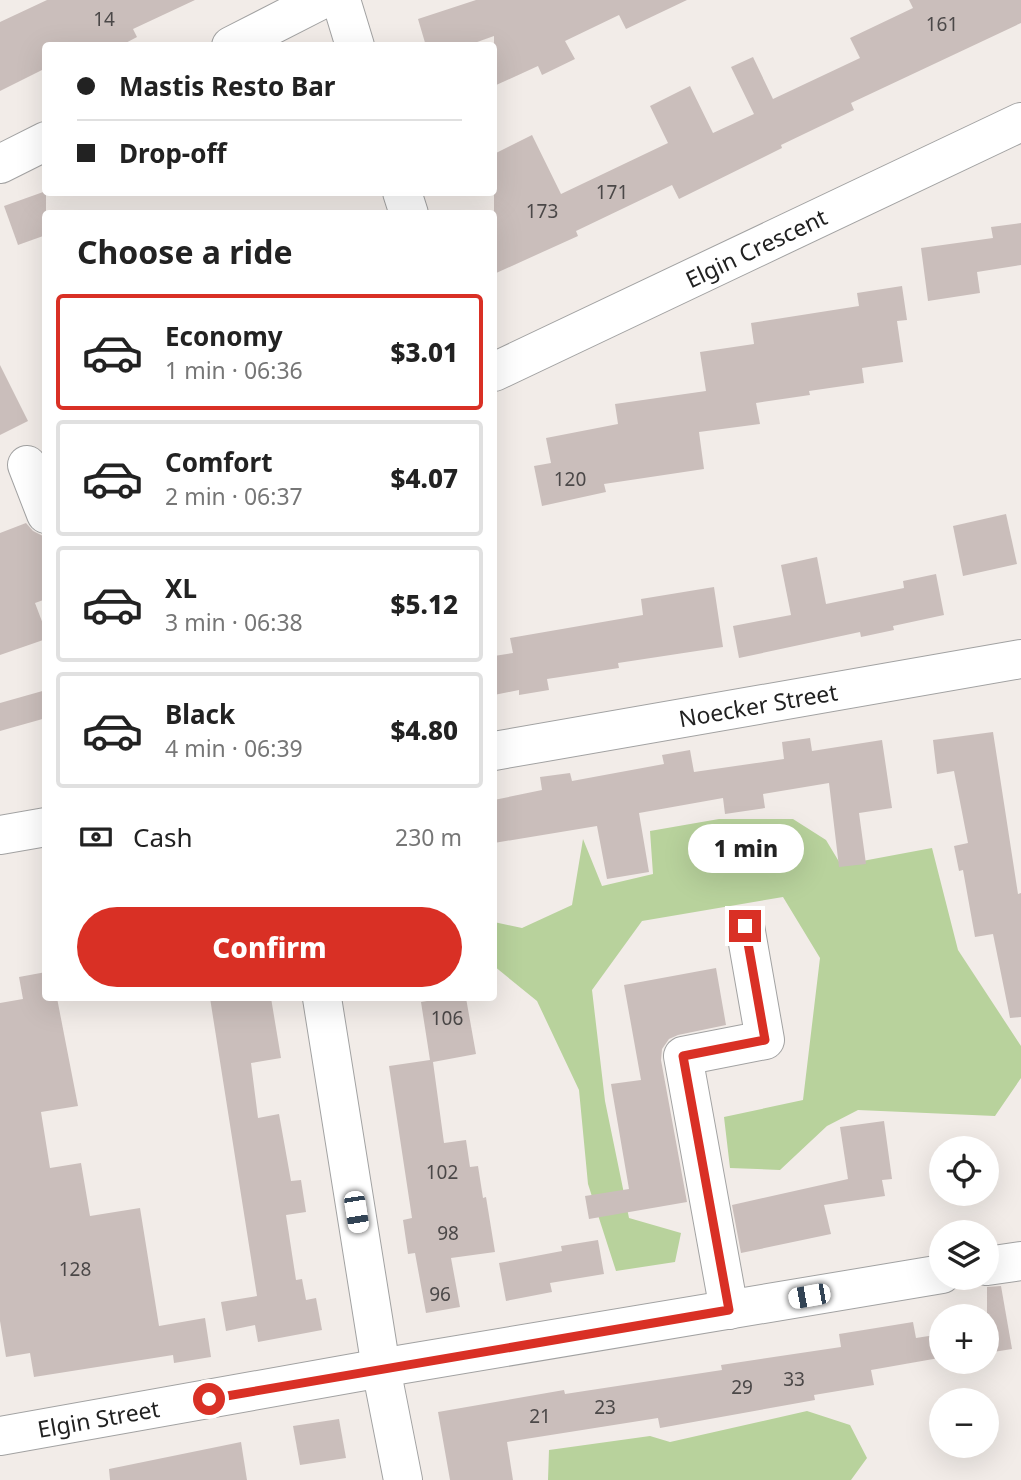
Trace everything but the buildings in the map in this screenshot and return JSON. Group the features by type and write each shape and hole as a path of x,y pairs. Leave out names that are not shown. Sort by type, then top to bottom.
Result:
{"street":[{"path":"239,42 321,0"},
{"path":"341,0 354,42"},
{"name":"Elgin Crescent","path":"497,371 1021,122"},
{"path":"0,164 42,143"},
{"path":"24,466 42,505"},
{"name":"Noecker Street","path":"497,750 1021,659"},
{"path":"0,835 42,828"},
{"path":"729,1310 683,1056 765,1040 745,926"},
{"path":"323,1001 381,1368 403,1480"},
{"path":"999,1264 1021,1261"},
{"name":"Elgin Street","path":"0,1436 381,1368 929,1276"}],"green space":[{"path":"719,819 793,819 826,840 841,865 932,848 958,950 1021,1046 1021,1078 995,1116 858,1110 827,1126 780,1170 730,1168 724,1117 803,1100 820,958 783,897 642,921 592,990 605,1101 629,1218 681,1233 675,1262 616,1271 588,1184 579,1090 537,1001 497,968 497,923 522,928 572,905 583,839 602,886 653,874 650,831"},
{"path":"807,1411 850,1425 867,1458 851,1480 548,1480 549,1450 650,1436 670,1442"}],"route":[{"path":"209,1399 729,1310 683,1056 765,1040 745,926"}]}
